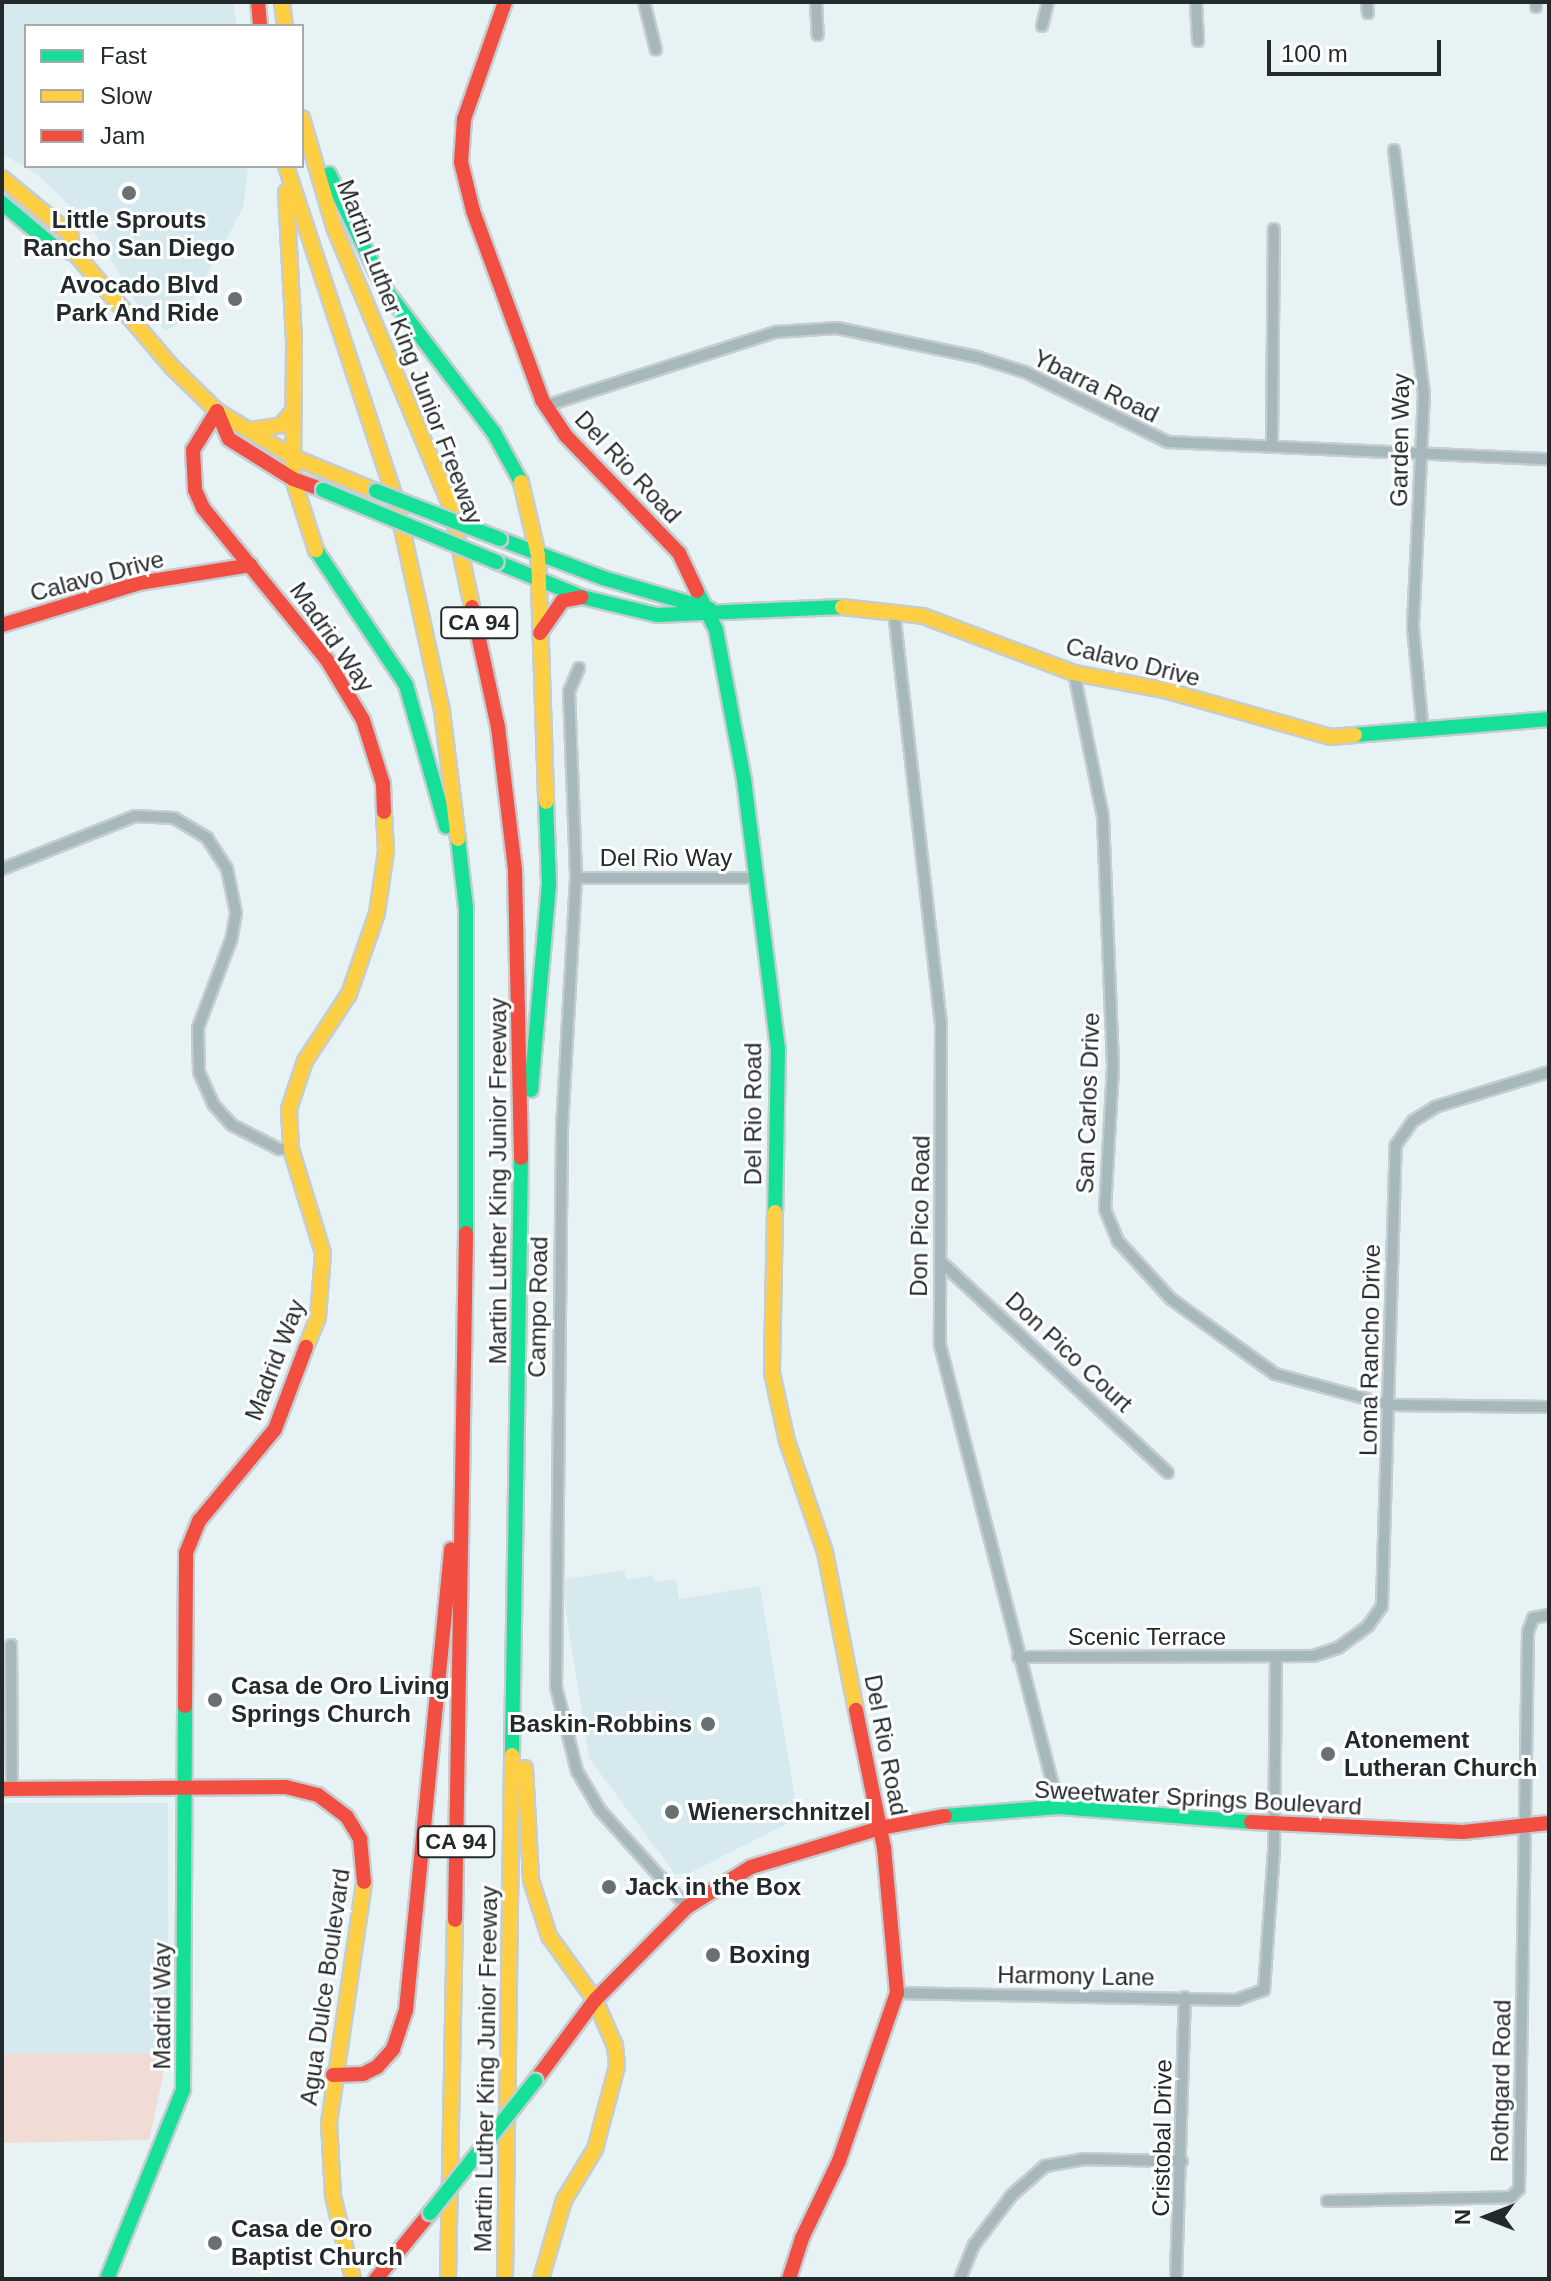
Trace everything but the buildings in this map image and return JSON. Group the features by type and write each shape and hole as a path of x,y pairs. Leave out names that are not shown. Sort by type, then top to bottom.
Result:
{"main road":[{"path":"258,2 260,24"},
{"path":"282,2 285,24"},
{"name":"Del Rio Road","path":"505,2 467,104 461,162 506,309 545,406 566,436 679,553 710,609 744,780 778,1048 772,1373 787,1441 825,1552 880,1828 897,1993 839,2161 802,2238 789,2279"},
{"path":"304,121 384,288 494,433 521,483 538,555 548,918 521,1157"},
{"name":"Martin Luther King Junior Freeway","path":"304,124 334,227 451,507 478,621 515,870 521,1157 505,2279"},
{"path":"285,168 293,479 322,564 406,685 466,908"},
{"name":"Martin Luther King Junior Freeway","path":"286,168 396,501 442,711 466,908 466,1406 448,2279"},
{"path":"2,178 43,208 70,234 75,253 172,367 217,411"},
{"path":"2,193 24,209 43,208"},
{"path":"2,203 53,246 75,253"},
{"name":"Calavo Drive","path":"217,411 229,439 293,479 539,580 582,597 657,615 686,616 710,609"},
{"name":"Calavo Drive","path":"217,411 293,457 327,472 538,555 710,609 894,612 923,616 1074,673 1168,691 1331,737 1423,732 1549,719"},
{"name":"Madrid Way","path":"107,2279 183,2090 181,1786 186,1553 199,1521 275,1429 323,1292 321,1240 291,1149 289,1109 295,1084 349,994 377,913 386,809 377,762 352,700 299,623 203,508 192,480 196,440 217,411"},
{"path":"251,430 281,425 293,411"},
{"name":"Calavo Drive","path":"2,625 139,583 251,565"},
{"path":"540,633 562,601 582,597"},
{"path":"333,2075 363,2074 377,2067 393,2049 406,2010 466,1406"},
{"path":"518,1472 531,1880 549,1936 595,2000 615,2046 613,2091 595,2149 564,2200 541,2279"},
{"name":"Agua Dulce Boulevard","path":"7,1789 181,1786 298,1789 328,1800 355,1827 365,1875 333,2075 331,2181 353,2279"},
{"name":"Sweetwater Springs Boulevard","path":"376,2279 535,2081 595,2000 687,1907 751,1867 880,1828 969,1812 1059,1807 1274,1823 1463,1832 1549,1823"}],"street":[{"path":"644,2 656,50"},
{"path":"816,2 818,35"},
{"path":"1042,26 1048,2"},
{"path":"1196,2 1198,41"},
{"name":"Garden Way","path":"1394,150 1420,345 1424,452 1413,612 1423,732"},
{"path":"1272,445 1274,229"},
{"name":"Ybarra Road","path":"545,406 776,332 837,328 977,357 1025,372 1168,442 1549,459"},
{"name":"Don Pico Road","path":"894,612 940,1010 941,1351 1059,1807"},
{"name":"Campo Road","path":"579,668 569,692 576,878 562,1130 556,1687 577,1771 600,1810 687,1907"},
{"name":"San Carlos Drive","path":"1074,673 1103,817 1113,1067 1104,1181 1112,1230 1171,1299 1241,1354 1275,1374 1390,1405 1549,1407"},
{"path":"2,869 135,816 174,818 207,838 227,869 236,913 231,940 198,1028 199,1072 213,1104 232,1125 279,1149 291,1149"},
{"name":"Del Rio Way","path":"576,878 756,878"},
{"name":"Loma Rancho Drive","path":"1276,1657 1313,1656 1338,1648 1359,1635 1382,1606 1390,1405 1393,1161 1399,1138 1413,1121 1435,1107 1549,1072"},
{"name":"Don Pico Court","path":"940,1261 1168,1473"},
{"name":"Rothgard Road","path":"1327,2201 1511,2197 1519,2189 1528,1627 1537,1616 1549,1615"},
{"path":"7,1789 11,1645"},
{"name":"Scenic Terrace","path":"1018,1657 1276,1657"},
{"path":"1274,1823 1276,1657"},
{"name":"Harmony Lane","path":"897,1993 1254,1997 1268,1980 1274,1823"},
{"name":"Cristobal Drive","path":"1176,2279 1185,1997"},
{"path":"960,2279 974,2245 1012,2195 1045,2166 1083,2159 1182,2161"}],"shaded area":[{"path":"2,2 233,2 237,24 24,24 24,167 2,154"},
{"path":"26,168 248,168 243,208 182,321 166,331 136,302 91,227 37,174"},
{"path":"624,1570 626,1580 653,1575 655,1582 676,1579 679,1599 760,1586 798,1818 690,1873 675,1874 589,1758 561,1580"},
{"path":"2,1803 168,1803 168,2054 2,2054"},
{"path":"2,2054 168,2054 149,2140 2,2143"}],"traffic: fast":[{"path":"329,174 384,288 494,433 521,482"},
{"path":"2,203 53,246 75,253"},
{"path":"323,490 497,562"},
{"path":"376,491 500,539"},
{"path":"500,539 603,578 710,609"},
{"path":"316,550 406,685 446,826"},
{"path":"497,562 582,597 657,615 842,607"},
{"path":"697,591 716,630 744,780 778,1048 775,1212"},
{"path":"1355,735 1549,719"},
{"path":"531,1090 549,883 546,802"},
{"path":"458,839 466,908 466,1233"},
{"path":"512,1755 521,1158"},
{"path":"107,2279 183,2090 185,1706"},
{"path":"945,1816 1059,1807 1251,1822"},
{"path":"430,2213 535,2081"}],"traffic: slow":[{"path":"282,2 285,24"},
{"path":"304,125 334,227 451,507 472,607"},
{"path":"287,168 396,501 442,711 458,839"},
{"path":"2,178 70,234 75,253 172,367 217,411 293,457 376,491"},
{"path":"286,192 294,342 293,479 316,550"},
{"path":"251,430 281,425 293,411"},
{"path":"521,482 538,555 546,802"},
{"path":"842,607 923,616 1074,673 1168,691 1331,737 1355,735"},
{"path":"306,1347 318,1317 323,1253 291,1149 289,1109 305,1061 349,994 377,913 386,851 384,812"},
{"path":"775,1212 772,1373 787,1441 825,1552 856,1710"},
{"path":"505,2279 512,1755"},
{"path":"525,1768 531,1880 549,1936 595,2000 615,2046 617,2066 595,2149 564,2200 541,2279"},
{"path":"353,2279 333,2196 329,2123 364,1882"},
{"path":"448,2279 455,1920"}],"traffic: jam":[{"path":"258,2 260,24"},
{"path":"505,2 464,119 461,162 473,211 542,400 566,436 679,553 697,591"},
{"path":"217,411 229,439 293,479 323,490"},
{"path":"217,411 193,450 195,490 203,508 327,660 363,720 383,784 384,812"},
{"path":"2,625 139,583 251,565"},
{"path":"540,633 562,601 582,597"},
{"path":"472,607 498,727 515,870 521,1158"},
{"path":"455,1920 466,1233"},
{"path":"185,1706 186,1553 199,1521 275,1429 306,1347"},
{"path":"333,2075 363,2074 377,2067 393,2049 406,2010 451,1549"},
{"path":"789,2279 802,2238 839,2161 897,1993 884,1848 856,1710"},
{"path":"2,1789 286,1787 318,1795 347,1817 360,1839 364,1882"},
{"path":"535,2081 595,2000 687,1907 751,1867 880,1828 945,1816"},
{"path":"1251,1822 1463,1832 1549,1823"},
{"path":"376,2279 430,2213"}],"place":[{"name":"Little Sprouts Rancho San Diego","path":"129,193"},
{"name":"Avocado Blvd Park And Ride","path":"235,299"},
{"name":"Casa de Oro Living Springs Church","path":"215,1700"},
{"name":"Baskin-Robbins","path":"708,1724"},
{"name":"Atonement Lutheran Church","path":"1328,1754"},
{"name":"Wienerschnitzel","path":"672,1812"},
{"name":"Jack in the Box","path":"609,1887"},
{"name":"Boxing","path":"713,1955"},
{"name":"Casa de Oro Baptist Church","path":"215,2243"}]}
